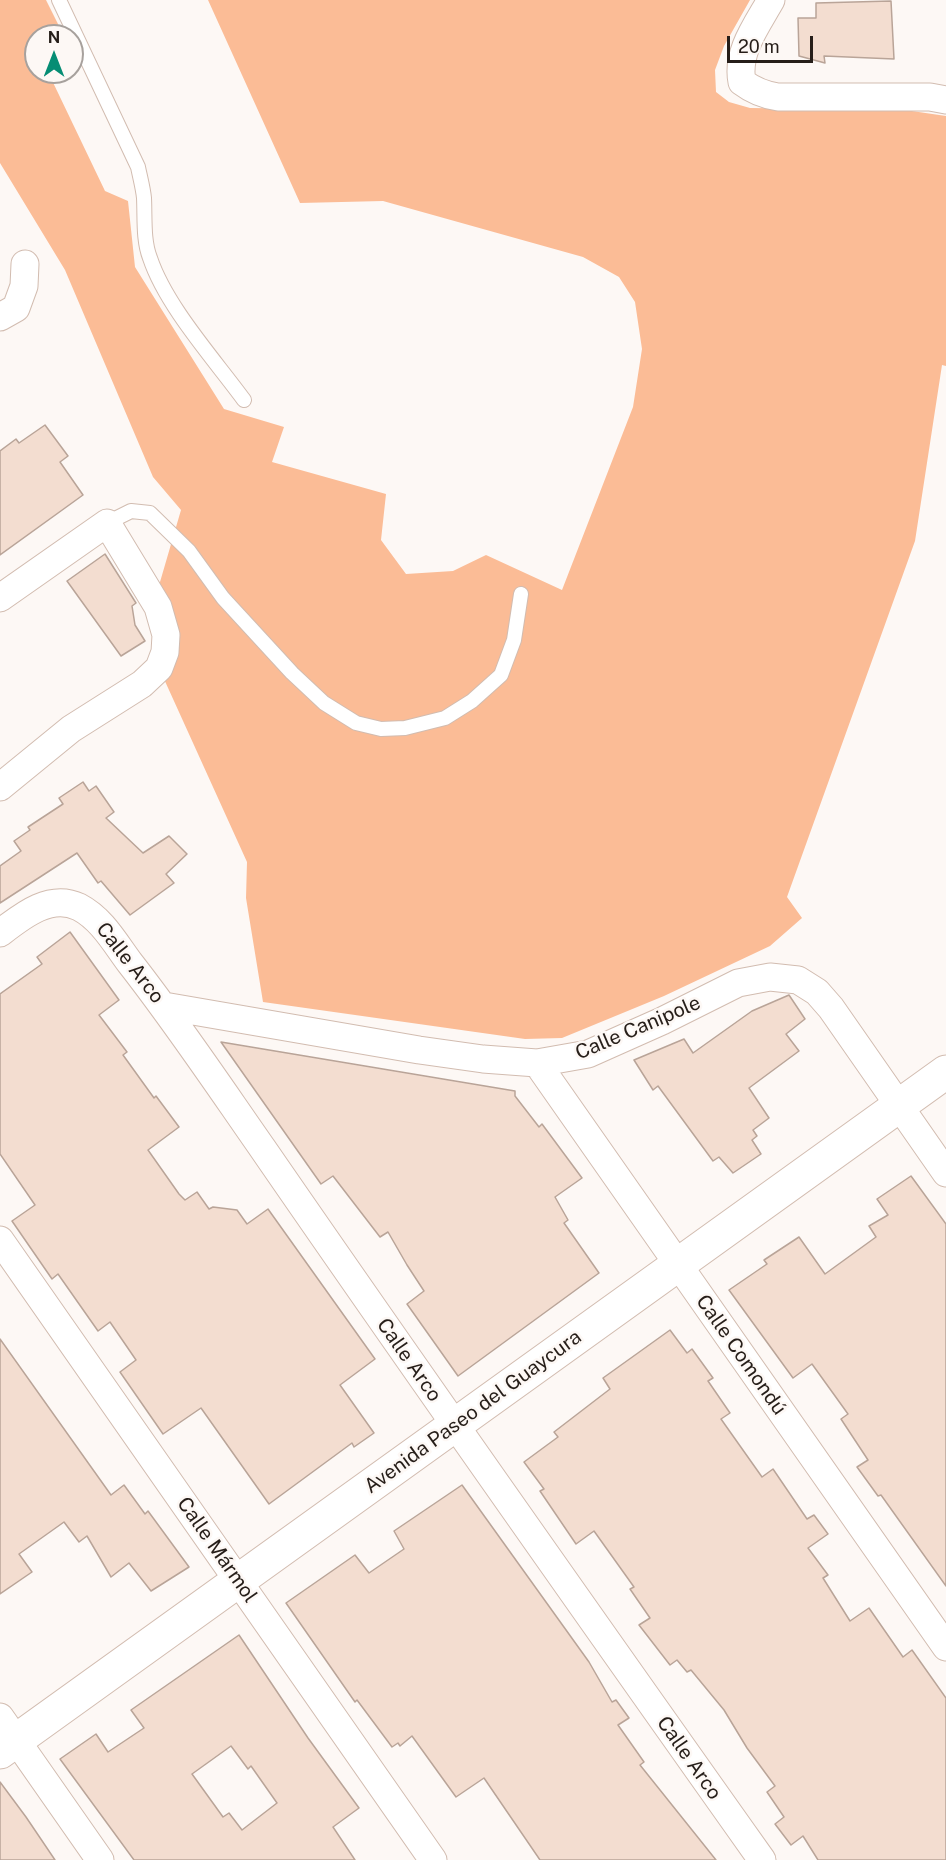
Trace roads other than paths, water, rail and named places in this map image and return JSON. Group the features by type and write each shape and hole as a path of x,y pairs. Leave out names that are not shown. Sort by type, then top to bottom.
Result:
{"street":[{"path":"771,0 750,37 741,63 742,82 752,89 764,95 778,97 946,100"},
{"path":"0,317 16,308 24,286 25,264"},
{"path":"0,598 107,523 158,607 166,636 165,652 159,668 142,684 71,729 0,787"},
{"name":"Calle Arco","path":"0,933 37,908 67,902 97,919 164,1006 454,1425 762,1860"},
{"name":"Calle Canipole","path":"164,1006 419,1050 483,1059 537,1063 588,1054 662,1021 738,983 770,978 798,980 817,992 831,1008 946,1173"},
{"name":"Calle Comondú","path":"537,1063 946,1647"},
{"name":"Avenida Paseo del Guaycura","path":"6,1736 238,1581 946,1072"},
{"name":"Calle Mármol","path":"0,1240 433,1860"},
{"path":"6,1736 100,1860"}],"lane":[{"path":"59,0 138,167 144,195 149,257 157,275 183,317 244,400"},
{"path":"107,523 131,511 150,513 189,551 223,598 292,673 324,703 356,723 381,729 405,728 444,718 472,701 501,675 514,640 520,594"}]}
